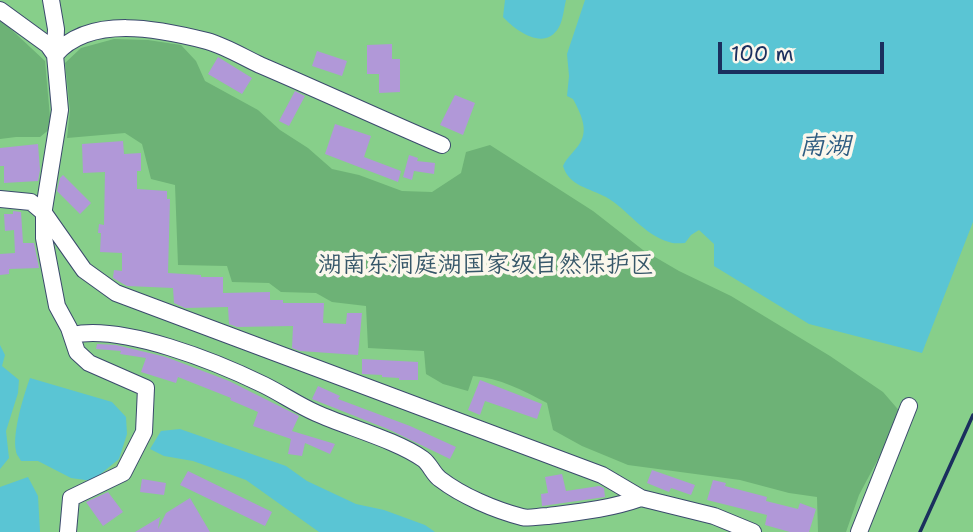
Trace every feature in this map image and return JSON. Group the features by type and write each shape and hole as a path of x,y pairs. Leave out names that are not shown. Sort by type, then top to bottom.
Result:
{"street":[{"path":"51,0 56,29 55,55 60,110 44,213 44,238 49,270 58,306 77,352 89,363 146,388 144,432 124,473 71,498 68,532"},
{"path":"0,10 48,45 55,55"},
{"path":"55,55 64,45 86,34 109,29 155,30 210,42 442,145"},
{"path":"0,199 31,202 44,213 84,270 116,293 602,475 641,498 714,516 753,532"},
{"path":"72,335 84,332 146,339 262,384 314,412 405,450 424,460 438,478 452,488 524,518 581,513 615,507 641,498"},
{"path":"859,532 909,407"}],"green space":[{"name":"湖南东洞庭湖国家级自然保护区","path":"0,0 973,0 973,532 0,532"},
{"path":"0,19 45,61 51,128 40,137 0,139"},
{"path":"114,39 181,45 196,61 205,81 258,110 332,169 359,175 402,191 432,192 461,173 466,152 490,145 593,211 643,250 731,296 830,356 883,392 902,414 859,495 846,532 818,532 817,497 789,493 740,480 628,465 582,446 553,430 547,403 520,389 492,379 473,376 468,391 443,384 426,374 424,351 368,348 366,306 332,302 316,293 281,292 269,283 232,282 227,266 178,265 175,185 151,179 142,144 125,133 67,138 70,110 65,63 81,48"}],"water":[{"path":"505,0 566,0 559,27 553,34 539,39 523,33 503,17"},
{"name":"南湖","path":"585,0 973,0 973,222 922,353 809,324 714,266 714,244 699,230 685,243 660,239 614,202 580,186 570,178 563,166 583,138 584,126 573,99 567,96 567,54"},
{"path":"0,345 5,355 2,366 19,380 18,393 6,431 9,458 0,469"},
{"path":"30,378 112,402 126,417 127,434 119,459 92,481 71,478 38,461 21,461 15,443 17,424"},
{"path":"180,429 286,466 307,481 356,504 384,510 425,525 435,532 319,532 246,480 193,461 164,456 150,449 161,431"},
{"path":"28,477 38,496 40,532 0,532 0,487"}],"building":[{"path":"392,44 392,59 400,59 400,92 379,93 379,74 367,74 367,45"},
{"path":"317,51 347,61 342,76 312,66"},
{"path":"218,57 252,78 242,94 208,74"},
{"path":"295,91 305,96 289,126 279,121"},
{"path":"455,95 475,103 463,135 440,125"},
{"path":"335,124 371,136 364,157 401,171 398,182 325,154"},
{"path":"123,141 124,154 141,153 137,189 167,191 167,199 170,199 168,273 223,277 223,293 270,292 270,300 283,300 283,303 324,303 323,323 346,324 347,313 362,313 358,355 300,351 292,348 293,326 237,327 229,324 228,307 185,308 174,303 173,288 127,286 113,278 114,270 122,271 122,253 100,252 101,233 98,233 99,224 104,225 105,172 83,173 82,144"},
{"path":"38,144 38,181 4,183 0,148"},
{"path":"409,155 418,158 417,161 435,163 434,174 414,171 412,180 403,177"},
{"path":"63,175 91,203 80,214 57,191"},
{"path":"13,211 21,212 23,243 34,243 39,268 9,269 9,274 0,275 0,254 15,253 14,230 5,231 4,214 13,214"},
{"path":"97,344 116,345 166,357 229,381 299,416 292,431 335,444 330,454 305,443 302,456 288,454 291,439 253,426 258,412 178,377 176,383 141,372 146,358 120,354 121,351 96,349"},
{"path":"362,359 418,362 418,380 362,374"},
{"path":"480,380 542,404 537,419 485,401 480,415 468,410"},
{"path":"318,386 340,396 338,399 410,426 456,447 450,459 390,430 312,399"},
{"path":"652,470 695,485 691,495 671,488 669,492 647,483"},
{"path":"188,471 272,512 265,526 180,485"},
{"path":"562,474 566,491 599,486 604,488 605,497 542,506 541,494 548,493 545,477"},
{"path":"142,479 166,483 164,495 140,492"},
{"path":"713,480 726,483 725,486 767,497 766,501 798,509 800,503 816,509 809,532 790,532 765,525 767,515 707,500"},
{"path":"108,492 123,512 103,526 86,502"},
{"path":"190,498 210,532 135,532 160,517 158,529 166,513"}],"railway":[{"path":"920,532 973,415"}]}
